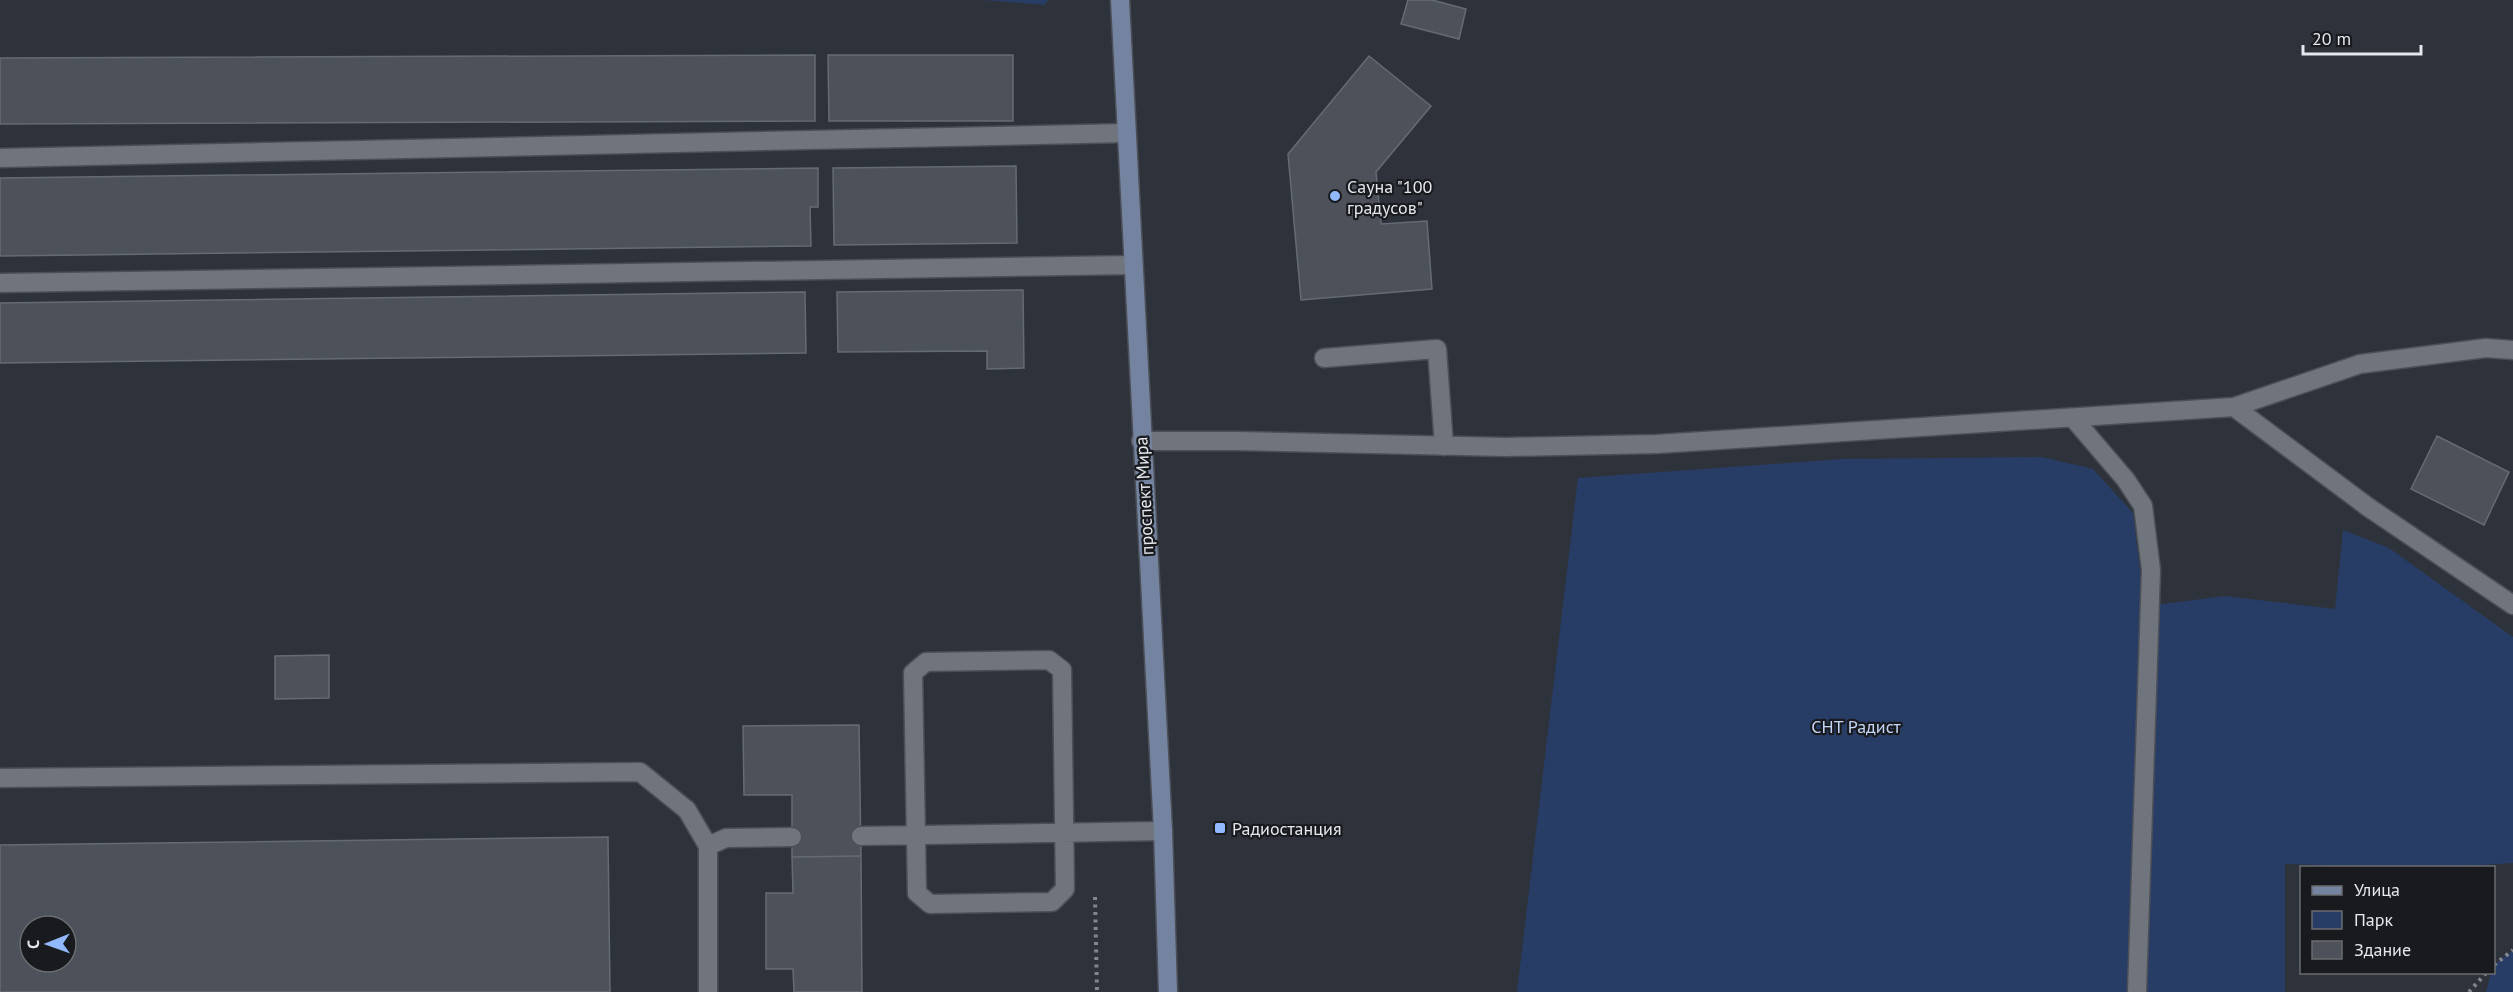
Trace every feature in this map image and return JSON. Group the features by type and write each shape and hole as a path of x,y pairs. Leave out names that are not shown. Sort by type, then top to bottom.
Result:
{"street":[{"name":"проспект Мира","path":"1120,0 1141,441 1163,831 1168,992"},
{"path":"0,158 1126,133"},
{"path":"0,284 1133,265"},
{"path":"1141,441 1506,447 1657,444 2234,408 2360,364 2486,348 2513,350"},
{"path":"1324,358 1437,349 1444,446"},
{"path":"2234,408 2368,507 2513,605"},
{"path":"2073,418 2126,480 2143,506 2151,570 2137,992"},
{"path":"1049,660 1062,670 1064,832 1065,889 1052,902 930,904 916,893 913,673 926,662 1049,660"},
{"path":"0,778 640,772 687,810 708,846 708,992"},
{"path":"861,836 1163,831"},
{"path":"708,846 726,838 792,837"}],"path":[{"path":"2495,964 2513,950"},
{"path":"2469,992 2485,974"}],"green space":[{"path":"984,0 1048,0 1045,5"},
{"name":"СНТ Радист","path":"2042,457 2093,469 2133,513 2144,604 2164,604 2225,596 2335,609 2343,530 2389,548 2513,637 2513,863 2465,866 2285,864 2285,992 1517,992 1578,478 1843,459"},
{"path":"2513,950 2513,992 2486,992 2491,974 2495,974 2495,964"}],"building":[{"path":"1408,0 1432,0 1466,9 1459,39 1401,24"},
{"path":"815,55 815,121 0,124 0,58"},
{"path":"828,55 1013,55 1013,121 829,121"},
{"name":"Сауна \"100 градусов\"","path":"1369,56 1431,106 1376,172 1381,224 1427,221 1432,289 1301,300 1288,154"},
{"path":"1016,166 1017,243 834,245 833,168"},
{"path":"818,168 818,207 810,207 811,246 0,256 0,178"},
{"path":"1023,290 1024,368 987,369 987,351 838,352 837,292"},
{"path":"805,292 806,353 0,363 0,303"},
{"path":"2437,436 2509,472 2484,525 2411,489"},
{"path":"329,655 329,698 275,699 275,656"},
{"path":"859,725 861,856 792,857 792,795 744,795 743,726"},
{"path":"608,837 610,992 0,992 0,845"},
{"path":"861,856 862,992 794,992 793,969 766,969 766,893 793,893 792,857"}],"place":[{"name":"Сауна \"100 градусов\"","path":"1335,196"},
{"name":"Радиостанция","path":"1220,828"}]}
